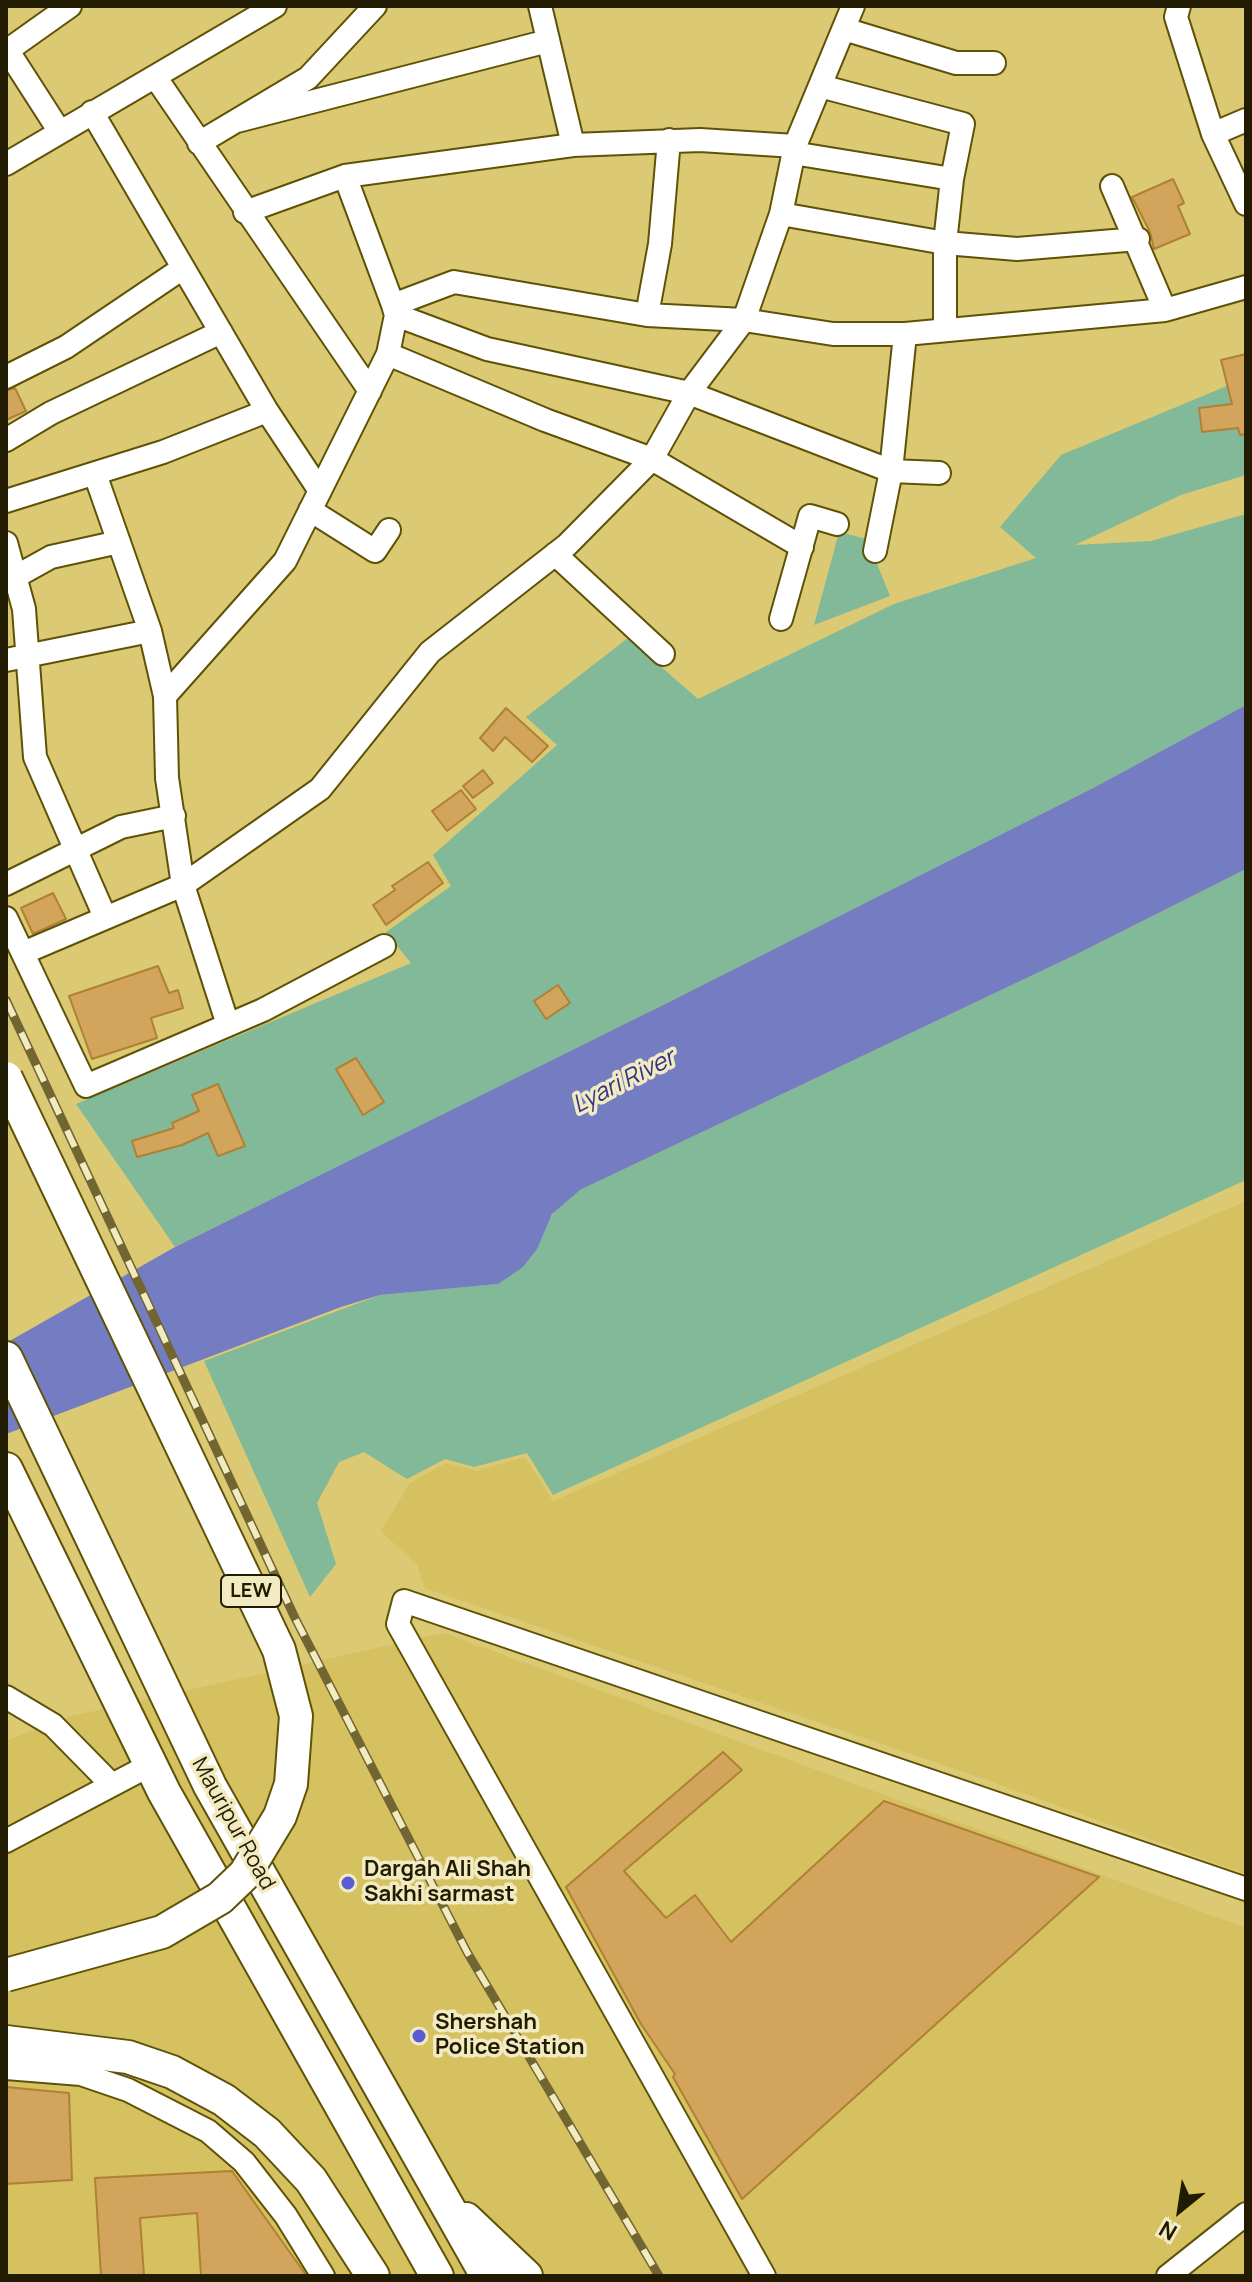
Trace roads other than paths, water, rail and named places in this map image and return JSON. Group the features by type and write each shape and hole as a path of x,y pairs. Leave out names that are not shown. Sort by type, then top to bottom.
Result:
{"highway":[{"name":"LEW","path":"6,1078 279,1650 296,1716 293,1773 280,1816 265,1847 220,1898 162,1932 6,1975"},
{"name":"Mauripur Road","path":"6,1358 218,1800 487,2276"},
{"name":"Mauripur Road","path":"6,1469 132,1733 437,2276"},
{"path":"6,2042 128,2057 172,2072 224,2100 267,2133 311,2180 367,2266"},
{"path":"441,2195 526,2276"}],"street":[{"path":"60,132 8,52 70,6"},
{"path":"6,164 275,6"},
{"path":"199,143 308,78 375,6"},
{"path":"540,6 573,145"},
{"path":"23,953 183,885 320,789 430,652 555,554 652,459 689,393 744,320 781,214 794,150 853,6"},
{"path":"1179,6 1176,17 1213,134 1246,204"},
{"path":"844,29 956,63 994,63"},
{"path":"237,121 548,41"},
{"path":"156,78 370,391"},
{"path":"820,86 963,124 952,179 945,243 945,327"},
{"path":"92,112 267,411 315,500 375,551 389,530"},
{"path":"1213,134 1246,120"},
{"path":"245,212 345,176 573,145 669,140 794,150 952,179"},
{"path":"647,315 660,244 669,140"},
{"path":"165,696 285,561 388,354 394,310 345,176"},
{"path":"1112,186 1138,239 1165,310"},
{"path":"781,214 945,243 1017,249 1138,239"},
{"path":"6,377 66,347 183,268"},
{"path":"394,310 454,282 647,315 744,320 833,334 905,334 945,327 1165,310 1246,287"},
{"path":"394,310 487,349 689,393 891,471 939,473"},
{"path":"6,440 51,413 221,332"},
{"path":"875,551 891,471 905,334"},
{"path":"388,354 545,420 652,459 802,547"},
{"path":"6,501 163,452 267,411"},
{"path":"95,474 150,631 165,696 167,778 183,885 228,1025"},
{"path":"781,619 810,516 837,524"},
{"path":"11,580 51,557 119,542"},
{"path":"6,543 11,580 24,609 17,658 35,757 105,917"},
{"path":"555,554 663,654"},
{"path":"17,658 150,631"},
{"path":"6,884 76,852 121,827 174,816"},
{"path":"6,918 86,1086 228,1025 384,946"},
{"path":"764,2276 398,1624 404,1601 1246,1889"},
{"path":"6,1697 53,1725 112,1785"},
{"path":"6,1841 150,1765"},
{"path":"6,2068 81,2074 128,2090 208,2131 244,2162 286,2216 323,2276"},
{"path":"1168,2276 1246,2214"}],"water":[{"name":"Lyari River","path":"1246,705 1246,869 1073,956 580,1190 552,1214 537,1249 523,1267 498,1284 380,1295 6,1434 6,1343 175,1247 1097,786"}],"railway":[{"path":"6,1000 295,1618 467,1952 659,2276"}],"place":[{"name":"Dargah Ali Shah Sakhi sarmast","path":"348,1883"},
{"name":"Shershah Police Station","path":"419,2036"}]}
